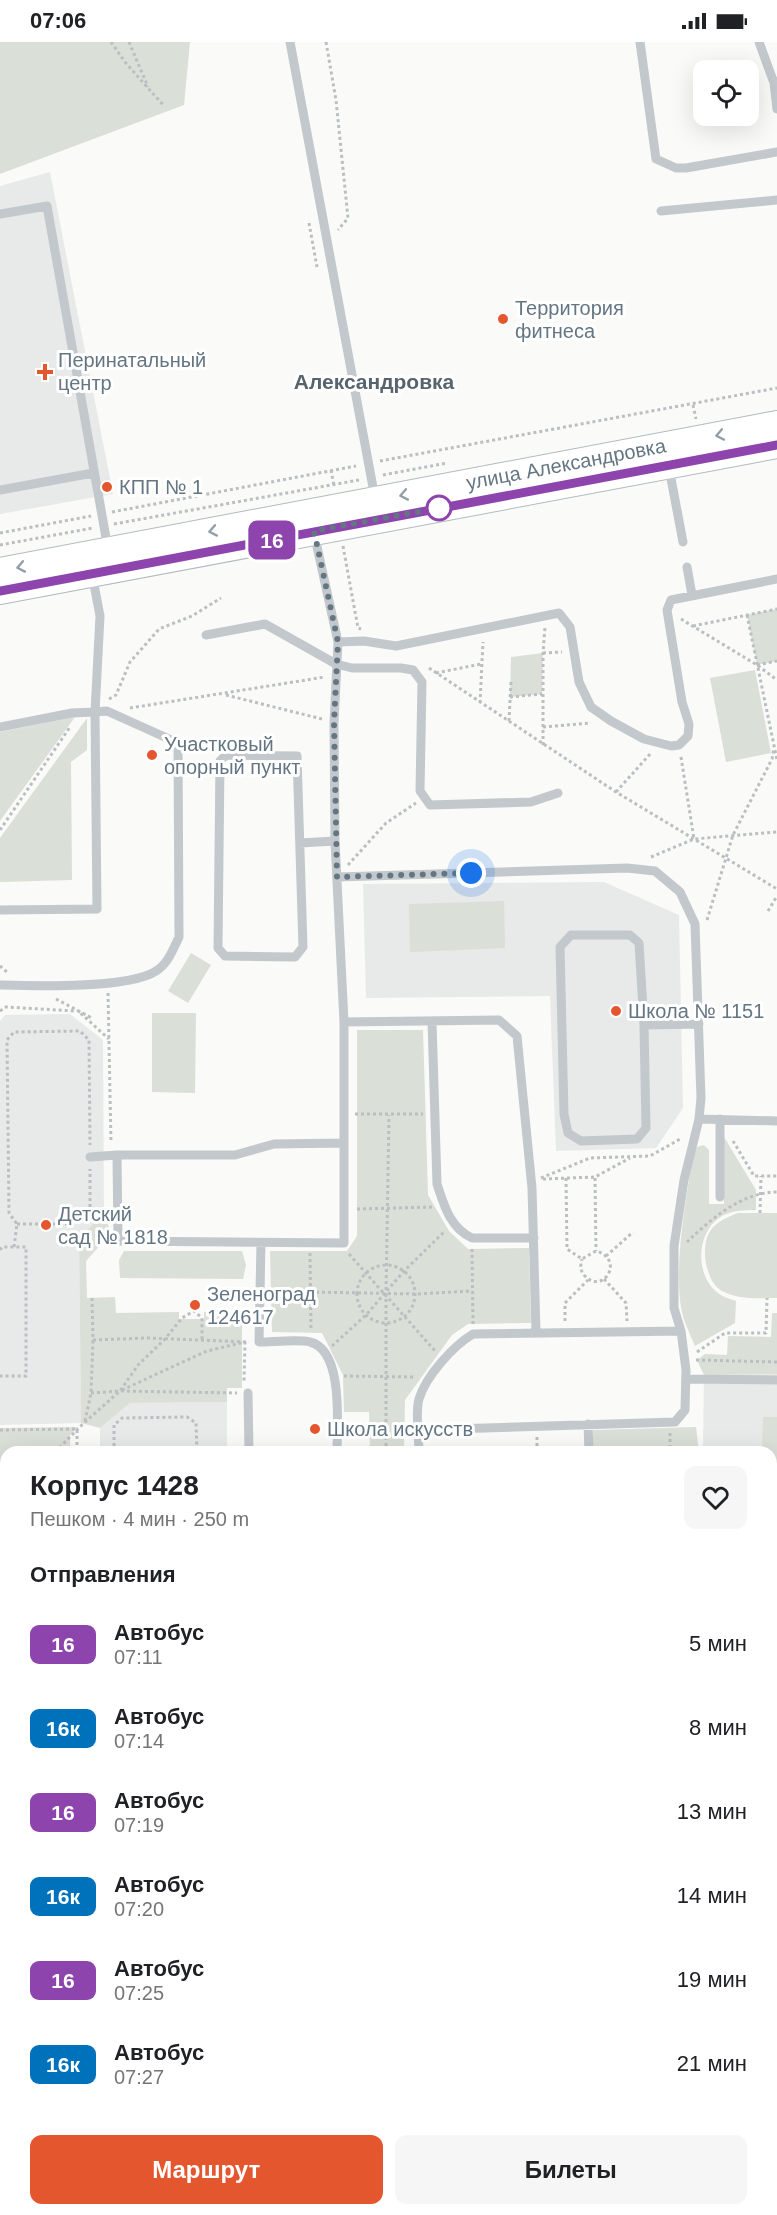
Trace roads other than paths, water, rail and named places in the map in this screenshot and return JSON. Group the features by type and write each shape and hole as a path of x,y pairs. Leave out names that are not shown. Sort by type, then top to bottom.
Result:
{"main road":[{"name":"улица Александровка","path":"0,591 98,551 314,531 667,455 777,424"},
{"name":"улица Александровка","path":"0,571 373,489 667,455 777,445"}],"lane":[{"path":"290,42 373,489"},
{"path":"640,42 656,159 676,168 686,168 777,152"},
{"path":"759,42 776,83 777,109"},
{"path":"661,210 777,200"},
{"path":"0,214 47,206 102,514 98,551 100,616 95,709 97,909 0,910"},
{"path":"667,455 683,542"},
{"path":"0,490 93,473"},
{"path":"117,1155 118,1241 344,1243 344,1022 335,841 334,723 338,642 314,531"},
{"path":"687,567 693,595"},
{"path":"338,642 364,640 396,646 559,613 570,627 579,682 591,707 644,739 659,744 679,745 688,736 688,724 666,610 671,600 777,579"},
{"path":"206,635 264,624 336,664 352,668 413,670 422,682 420,791 430,804 531,802 558,793"},
{"path":"0,727 95,709 107,711 178,743 179,937 167,961 158,970 142,979 108,983 0,985"},
{"path":"226,755 297,756 300,843 303,947 295,957 225,956 218,948 220,761 226,755"},
{"path":"300,843 335,841"},
{"path":"337,877 627,868 656,872 680,892 695,924 701,1098 699,1119 684,1180 674,1254 674,1308 681,1331 685,1359 686,1410 675,1422 418,1430"},
{"path":"571,935 630,935 639,943 644,1025 646,1128 637,1139 581,1141 568,1133 564,1114 560,947 571,935"},
{"path":"344,1022 499,1020 517,1036 532,1188 536,1332"},
{"path":"432,1022 437,1184 445,1207 462,1234 472,1238 534,1238"},
{"path":"644,1025 699,1024"},
{"path":"699,1119 777,1121"},
{"path":"720,1119 720,1197"},
{"path":"90,1157 235,1155 274,1144 344,1143"},
{"path":"261,1243 260,1342 311,1341 326,1353 337,1387 337,1446"},
{"path":"419,1446 418,1400 443,1360 464,1339 473,1334 681,1331"},
{"path":"686,1379 777,1380"},
{"path":"246,1394 249,1446"},
{"path":"588,1424 589,1446"}],"place":[{"name":"Территория фитнеса","path":"503,319"},
{"name":"Перинатальный центр","path":"45,372"},
{"name":"КПП № 1","path":"107,487"},
{"name":"Участковый опорный пункт","path":"152,755"},
{"name":"Школа № 1151","path":"616,1011"},
{"name":"Детский сад № 1818","path":"46,1225"},
{"name":"Зеленоград 124617","path":"195,1305"},
{"name":"Школа искусств","path":"315,1429"}],"district":[{"name":"Александровка","path":"374,382"}]}
